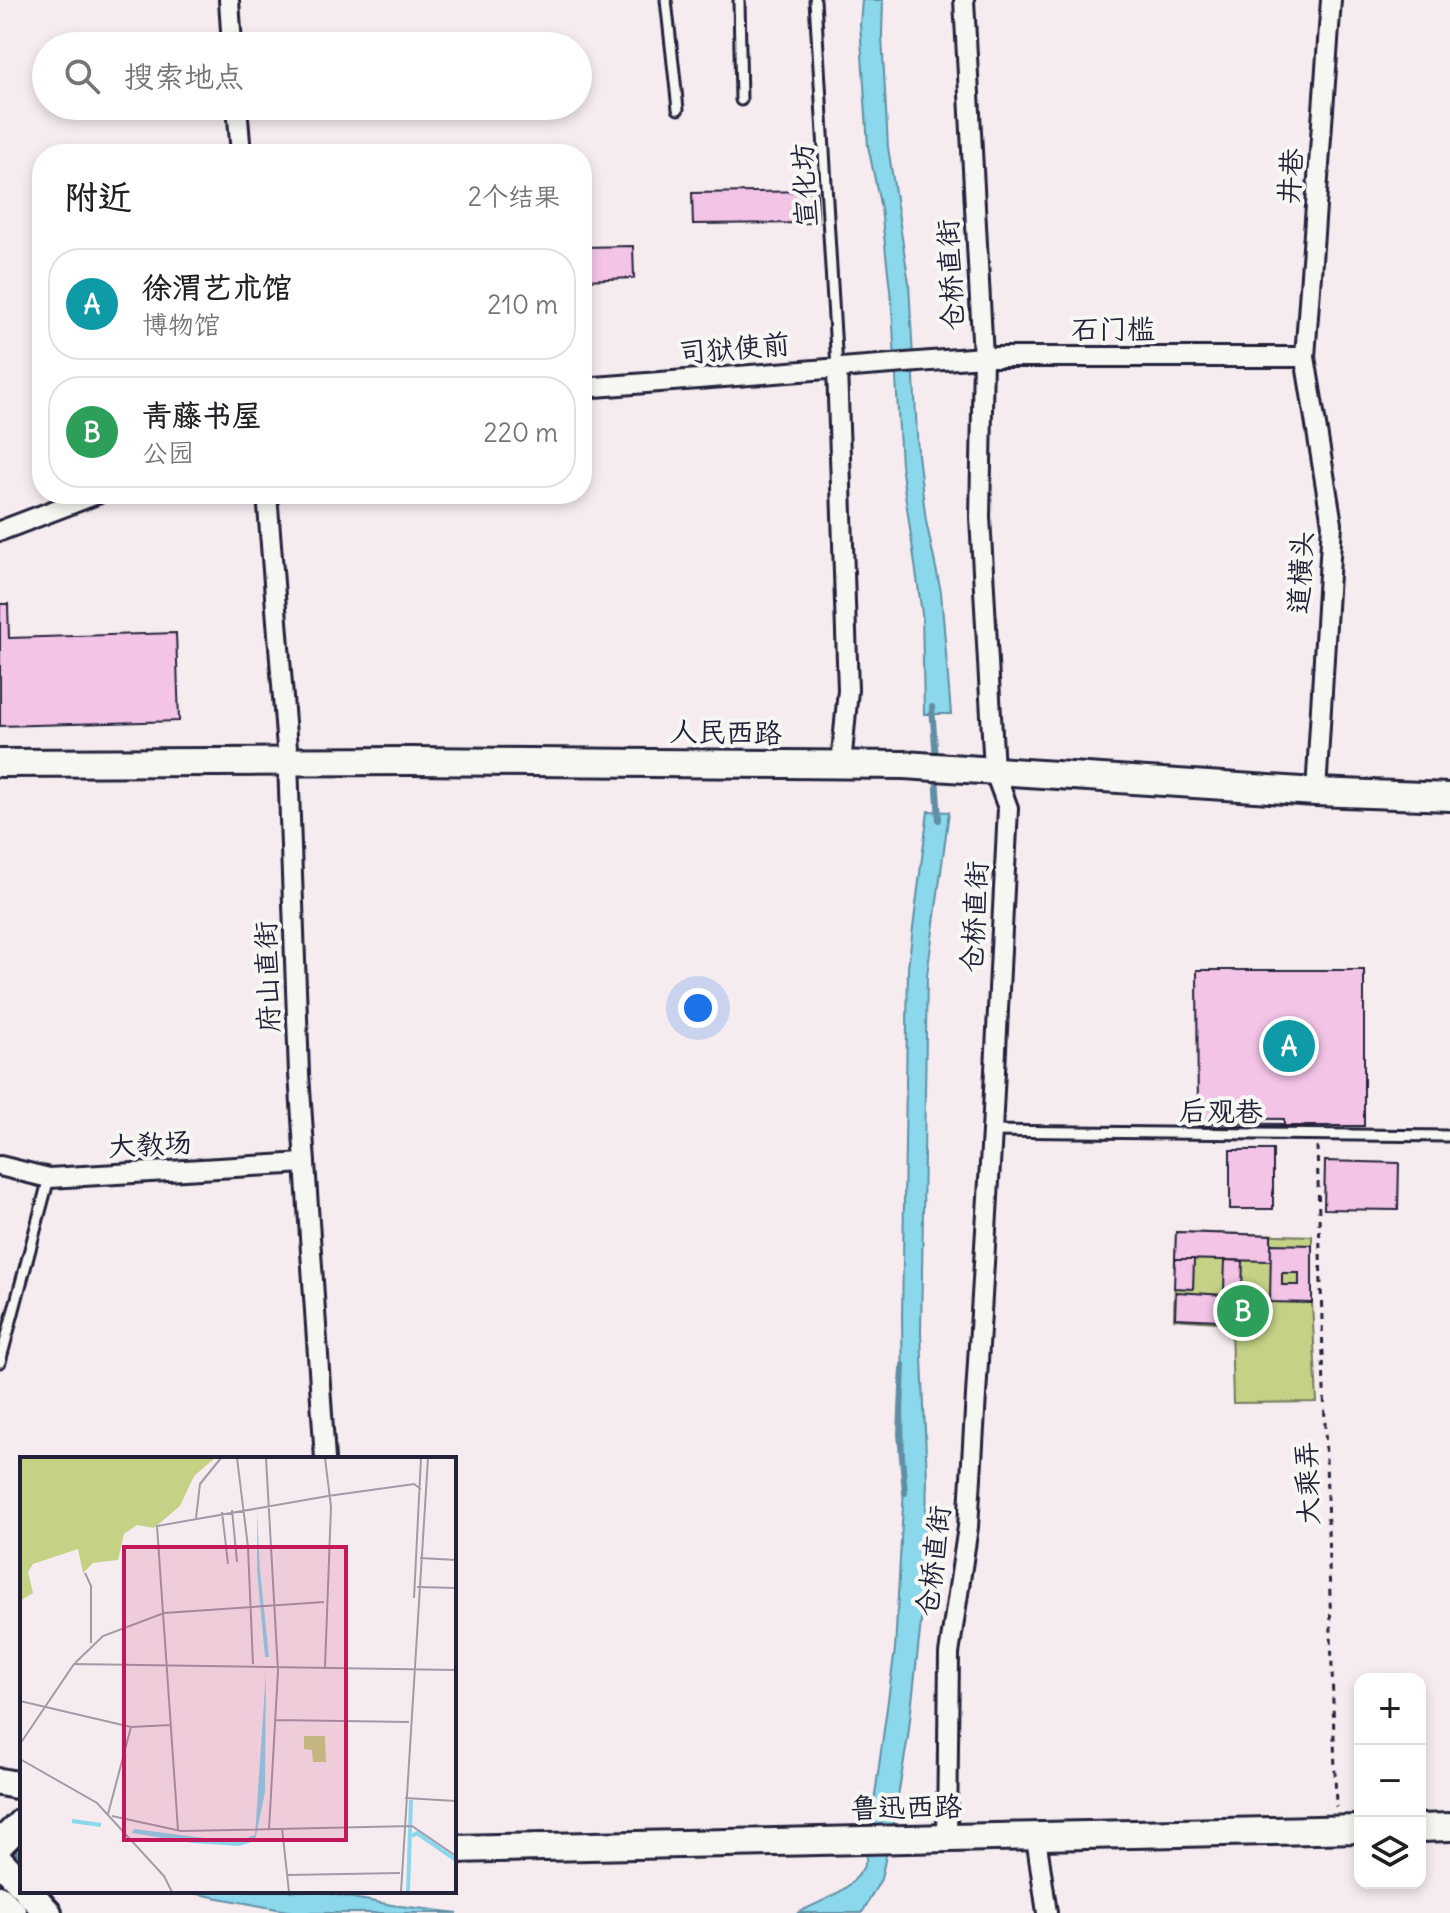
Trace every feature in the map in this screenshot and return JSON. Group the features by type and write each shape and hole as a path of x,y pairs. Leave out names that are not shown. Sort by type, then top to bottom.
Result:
{"main road":[{"name":"人民西路","path":"0,763 288,761 904,765 1316,792 1450,797"},
{"path":"0,1782 20,1786"},
{"path":"0,1844 20,1824"},
{"path":"1426,1828 1450,1827"},
{"name":"鲁迅西路","path":"456,1849 1348,1830"},
{"path":"30,1893 48,1913"},
{"path":"0,1899 13,1913"}],"street":[{"path":"229,0 231,32"},
{"name":"仓桥直街","path":"947,1838 949,1654 968,1527 1008,808 994,770 980,517 983,357 964,0"},
{"name":"井巷","path":"1305,357 1331,0"},
{"path":"238,120 240,144"},
{"name":"石门槛","path":"890,364 983,357 1305,357"},
{"name":"道横头","path":"1305,357 1332,524 1316,792"},
{"name":"司狱使前","path":"592,387 890,364"},
{"path":"837,368 848,690 841,765"},
{"path":"0,531 71,504"},
{"name":"府山直街","path":"268,504 288,761 299,1074 325,1457"},
{"name":"大教场","path":"0,1166 49,1178 305,1163"},
{"path":"1036,1837 1047,1913"}],"lane":[{"path":"666,0 678,109"},
{"path":"739,0 741,100"},
{"name":"宣化坊","path":"815,0 837,368"},
{"name":"后观巷","path":"992,1131 1450,1136"},
{"path":"0,1362 49,1178"}],"path":[{"name":"大乘弄","path":"1317,1135 1348,1830"}],"green space":[{"path":"1176,1232 1312,1236 1317,1402 1233,1403 1231,1323 1174,1319"}],"water":[{"path":"862,0 883,0 888,147 909,283 918,454 926,521 941,592 951,714 924,714 922,614 901,465 892,308 881,209 868,146 860,24"},
{"path":"928,811 949,812 927,975 921,1333 927,1479 924,1596 908,1737 881,1879 862,1913 797,1913 846,1887 866,1861 895,1649 904,1487 902,1318 908,967"},
{"path":"193,1893 325,1893 458,1913 298,1913"}],"building":[{"path":"817,191 818,223 693,224 692,193"},
{"path":"633,246 634,278 592,280 592,247"},
{"path":"0,604 8,604 9,638 176,633 179,721 0,726"},
{"path":"1197,970 1364,970 1364,1126 1198,1126","holes":["1203,1118 1284,1119 1284,1124 1203,1123"]},
{"path":"1230,1150 1273,1150 1273,1209 1230,1209"},
{"path":"1325,1161 1399,1163 1398,1210 1324,1209"},
{"path":"1176,1232 1271,1235 1271,1261 1175,1259"},
{"path":"1271,1244 1312,1245 1312,1303 1270,1302","holes":["1282,1273 1299,1273 1299,1285 1282,1285"]},
{"path":"1175,1259 1194,1259 1193,1289 1174,1288"},
{"path":"1225,1260 1243,1261 1242,1291 1224,1290"},
{"path":"1176,1292 1242,1296 1241,1321 1175,1318"}],"waterway":[{"path":"932,707 936,760"},
{"path":"936,775 939,820"},
{"path":"903,1365 900,1434 905,1493"},
{"path":"4,1850 20,1854"}],"place":[{"name":"徐渭艺术馆","path":"1289,1046"},
{"name":"青藤书屋","path":"1243,1311"}]}
